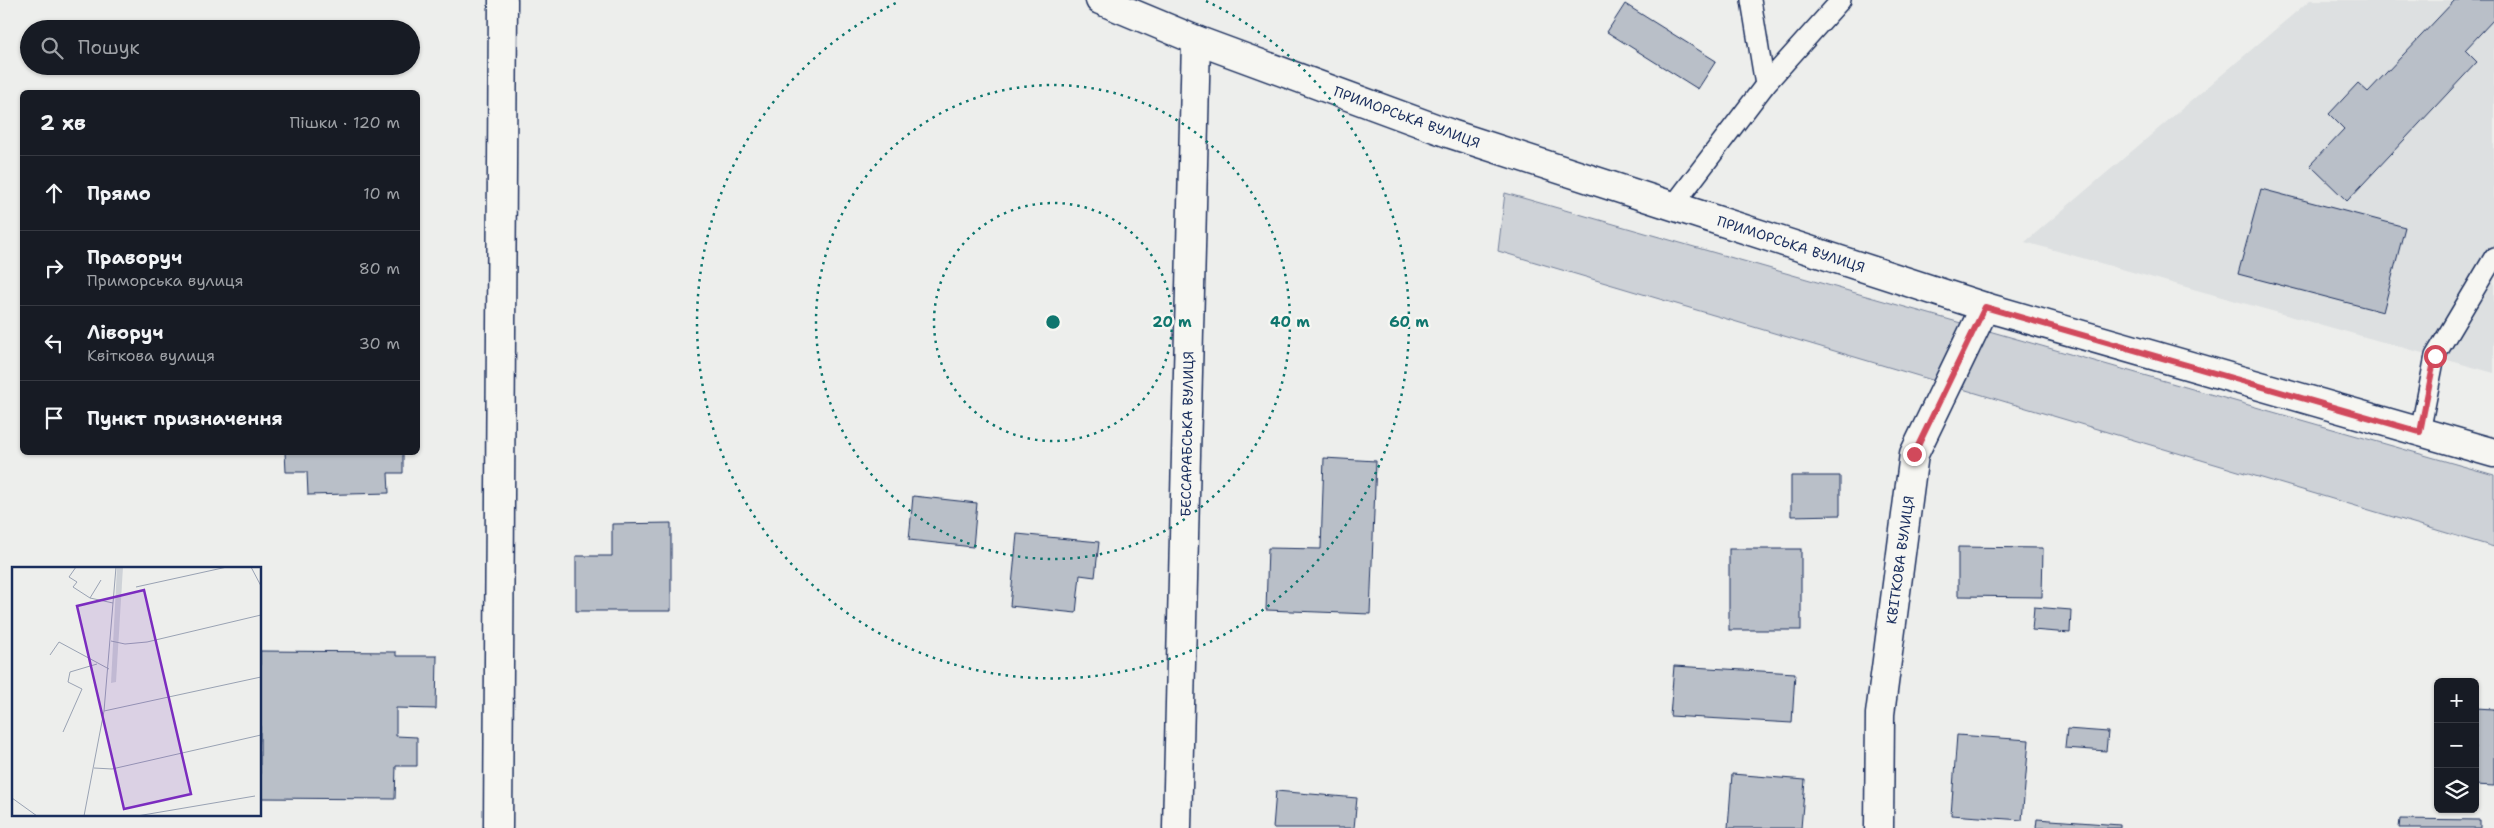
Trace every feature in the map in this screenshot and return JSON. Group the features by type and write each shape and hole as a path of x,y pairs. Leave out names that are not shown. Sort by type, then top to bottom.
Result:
{"street":[{"path":"498,828 503,0"},
{"name":"ПРИМОРСЬКА ВУЛИЦЯ","path":"1100,0 1196,40 1451,134 1985,307 2494,454"},
{"name":"БЕССАРАБСЬКА ВУЛИЦЯ","path":"1177,828 1196,40"},
{"name":"КВІТКОВА ВУЛИЦЯ","path":"1880,828 1880,714 1914,454 1985,307"}],"lane":[{"path":"1752,0 1765,85"},
{"path":"1674,206 1765,85 1841,0"},
{"path":"2420,432 2435,356 2494,256"}],"shaded area":[{"path":"2310,0 2494,0 2494,373 2025,242"},
{"path":"1505,193 2494,475 2494,547 1498,251"}],"building":[{"path":"2455,0 2494,0 2494,19 2465,50 2477,62 2347,201 2310,165 2344,129 2329,114 2358,83 2368,92"},
{"path":"1625,4 1716,61 1698,89 1607,32"},
{"path":"2261,189 2405,227 2383,312 2238,274"},
{"path":"285,455 403,455 403,473 388,473 389,493 308,495 307,472 286,472"},
{"path":"1324,458 1376,461 1370,614 1266,610 1268,548 1321,549"},
{"path":"1791,476 1840,476 1840,515 1791,516"},
{"path":"913,496 977,503 973,547 909,540"},
{"path":"671,523 671,611 576,611 576,556 612,556 612,524"},
{"path":"1017,534 1099,542 1095,577 1080,575 1076,613 1010,606"},
{"path":"1958,547 2043,548 2042,597 1958,596"},
{"path":"1729,549 1801,549 1801,630 1729,630"},
{"path":"2034,607 2071,610 2070,633 2032,630"},
{"path":"261,651 396,652 396,656 437,656 436,709 396,708 396,736 417,737 417,766 396,766 395,799 261,798"},
{"path":"1674,666 1795,673 1792,723 1670,716"},
{"path":"2479,708 2494,709 2494,786 2479,785"},
{"path":"2067,729 2108,732 2106,751 2065,748"},
{"path":"1957,735 2029,740 2022,820 1951,815"},
{"path":"1732,774 1805,780 1801,828 1728,828"},
{"path":"1276,791 1357,798 1354,828 1273,828"},
{"path":"2037,819 2120,825 2120,828 2036,828"},
{"path":"2400,819 2480,820 2480,828 2399,828"}],"route":[{"path":"1914,454 1985,307 2420,432 2435,356"}]}
